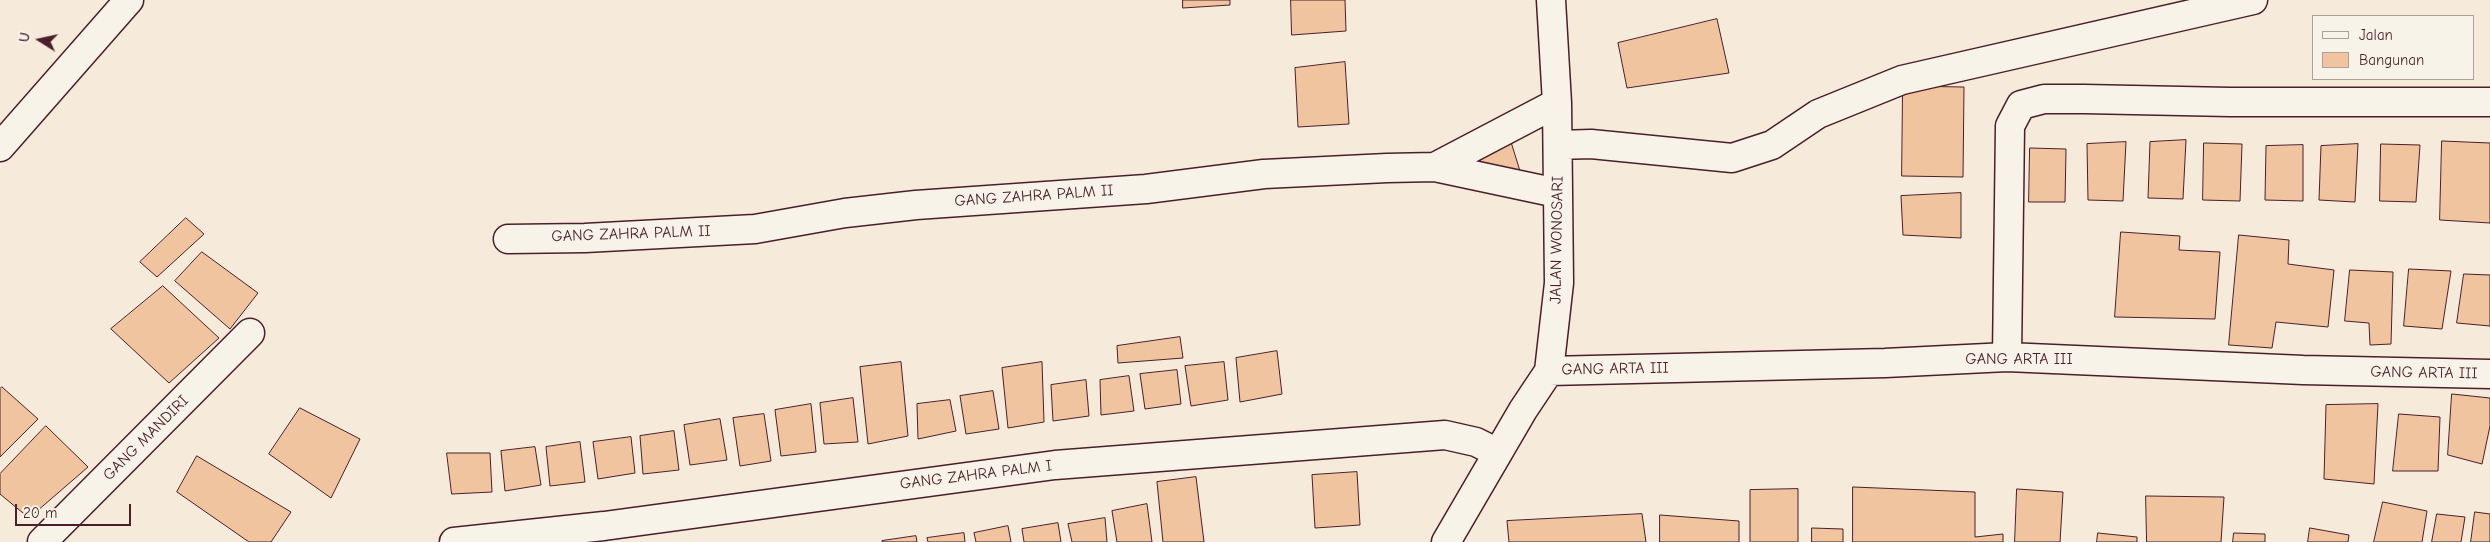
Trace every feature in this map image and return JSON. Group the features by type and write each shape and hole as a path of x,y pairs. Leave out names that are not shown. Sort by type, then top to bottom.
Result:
{"street":[{"path":"0,146 129,0"},
{"path":"1558,145 1591,144 1732,158 1772,145 1818,114 1902,80 2253,0"},
{"name":"JALAN WONOSARI","path":"1446,542 1549,371 1559,283 1557,193 1558,2"},
{"path":"2007,356 2010,126 2021,105 2044,99 2084,98 2230,102 2490,102"},
{"path":"1435,167 1557,103"},
{"name":"GANG ZAHRA PALM II","path":"508,238 585,238 755,229 845,213 916,205 1146,189 1264,174 1435,167 1557,193"},
{"name":"GANG MANDIRI","path":"42,542 250,333"},
{"name":"GANG ARTA III","path":"1549,371 1885,363 2007,356 2304,370 2490,374"},
{"name":"GANG ZAHRA PALM I","path":"454,542 604,526 1055,465 1445,435 1476,442 1498,453"}],"building":[{"path":"1183,0 1230,0 1230,5 1183,8"},
{"path":"1291,0 1345,0 1346,31 1292,35"},
{"path":"1717,19 1729,73 1627,88 1618,43"},
{"path":"1345,62 1349,124 1298,127 1295,68"},
{"path":"1903,86 1964,87 1963,177 1902,176"},
{"path":"2186,140 2183,199 2148,198 2150,142"},
{"path":"2442,141 2490,143 2490,223 2440,220"},
{"path":"1511,142 1520,171 1481,169 1480,151"},
{"path":"2126,142 2123,201 2088,200 2087,144"},
{"path":"2204,143 2242,144 2240,201 2203,200"},
{"path":"2358,144 2355,202 2319,200 2321,146"},
{"path":"2381,144 2420,145 2416,202 2380,201"},
{"path":"2303,145 2303,201 2265,200 2266,146"},
{"path":"2030,148 2066,149 2065,202 2029,202"},
{"path":"1961,193 1961,238 1903,235 1901,196"},
{"path":"186,218 204,234 157,277 140,262"},
{"path":"2121,232 2180,236 2179,250 2220,252 2215,319 2115,317"},
{"path":"2239,235 2289,240 2288,264 2334,270 2328,327 2276,322 2272,348 2229,345"},
{"path":"202,252 258,293 230,329 175,281"},
{"path":"2409,269 2451,271 2442,329 2404,326"},
{"path":"2350,270 2393,272 2391,344 2370,345 2369,323 2345,321"},
{"path":"2464,274 2490,275 2490,326 2457,323"},
{"path":"163,286 219,338 169,383 111,329"},
{"path":"1180,337 1183,358 1118,363 1117,346"},
{"path":"1277,351 1282,394 1240,402 1236,358"},
{"path":"901,362 908,436 868,444 860,367"},
{"path":"1042,362 1044,422 1008,428 1002,368"},
{"path":"1224,362 1228,400 1191,406 1185,366"},
{"path":"1177,370 1181,404 1145,409 1140,374"},
{"path":"1129,376 1134,411 1101,415 1100,380"},
{"path":"1086,380 1089,416 1053,421 1051,385"},
{"path":"2,387 38,419 0,457 0,389"},
{"path":"993,391 999,429 966,434 960,396"},
{"path":"2452,394 2490,398 2490,426 2482,464 2448,455"},
{"path":"853,398 858,442 824,444 820,403"},
{"path":"950,400 956,431 918,439 917,404"},
{"path":"811,404 816,452 781,456 775,410"},
{"path":"2378,404 2374,484 2324,479 2326,405"},
{"path":"300,408 360,439 331,498 269,454"},
{"path":"764,414 771,461 740,466 733,418"},
{"path":"2399,414 2440,417 2438,471 2393,471"},
{"path":"720,419 727,460 690,465 684,425"},
{"path":"46,426 88,467 29,518 0,494 0,474"},
{"path":"674,431 679,470 643,474 640,436"},
{"path":"631,437 635,473 598,479 593,442"},
{"path":"580,442 585,482 550,486 546,447"},
{"path":"535,447 541,485 505,491 501,451"},
{"path":"447,453 490,453 492,492 452,494"},
{"path":"197,456 291,512 271,542 249,542 177,492"},
{"path":"1357,472 1360,525 1315,528 1312,475"},
{"path":"1196,477 1204,542 1163,542 1157,482"},
{"path":"1853,487 1975,492 1975,537 2003,534 2003,542 1853,542"},
{"path":"1798,489 1798,542 1750,542 1750,490"},
{"path":"2017,489 2063,492 2060,542 2015,542"},
{"path":"2146,496 2224,497 2221,542 2147,542"},
{"path":"2383,502 2427,511 2422,542 2374,542"},
{"path":"1147,504 1152,542 1117,542 1112,511"},
{"path":"2475,512 2490,514 2490,542 2471,542"},
{"path":"1642,514 1646,542 1509,542 1507,521"},
{"path":"2437,514 2465,517 2461,542 2432,542"},
{"path":"1660,515 1739,521 1739,542 1660,542"},
{"path":"1105,518 1107,542 1072,542 1068,524"},
{"path":"1058,523 1061,542 1024,542 1022,529"},
{"path":"1008,526 1011,542 976,542 974,533"},
{"path":"1812,528 1843,529 1843,542 1812,542"},
{"path":"2310,528 2349,535 2348,542 2308,542"},
{"path":"964,533 965,542 928,542 927,538"},
{"path":"2098,533 2137,537 2137,542 2097,542"},
{"path":"2234,533 2265,534 2265,542 2233,542"},
{"path":"916,536 917,542 882,542 882,541"}]}
